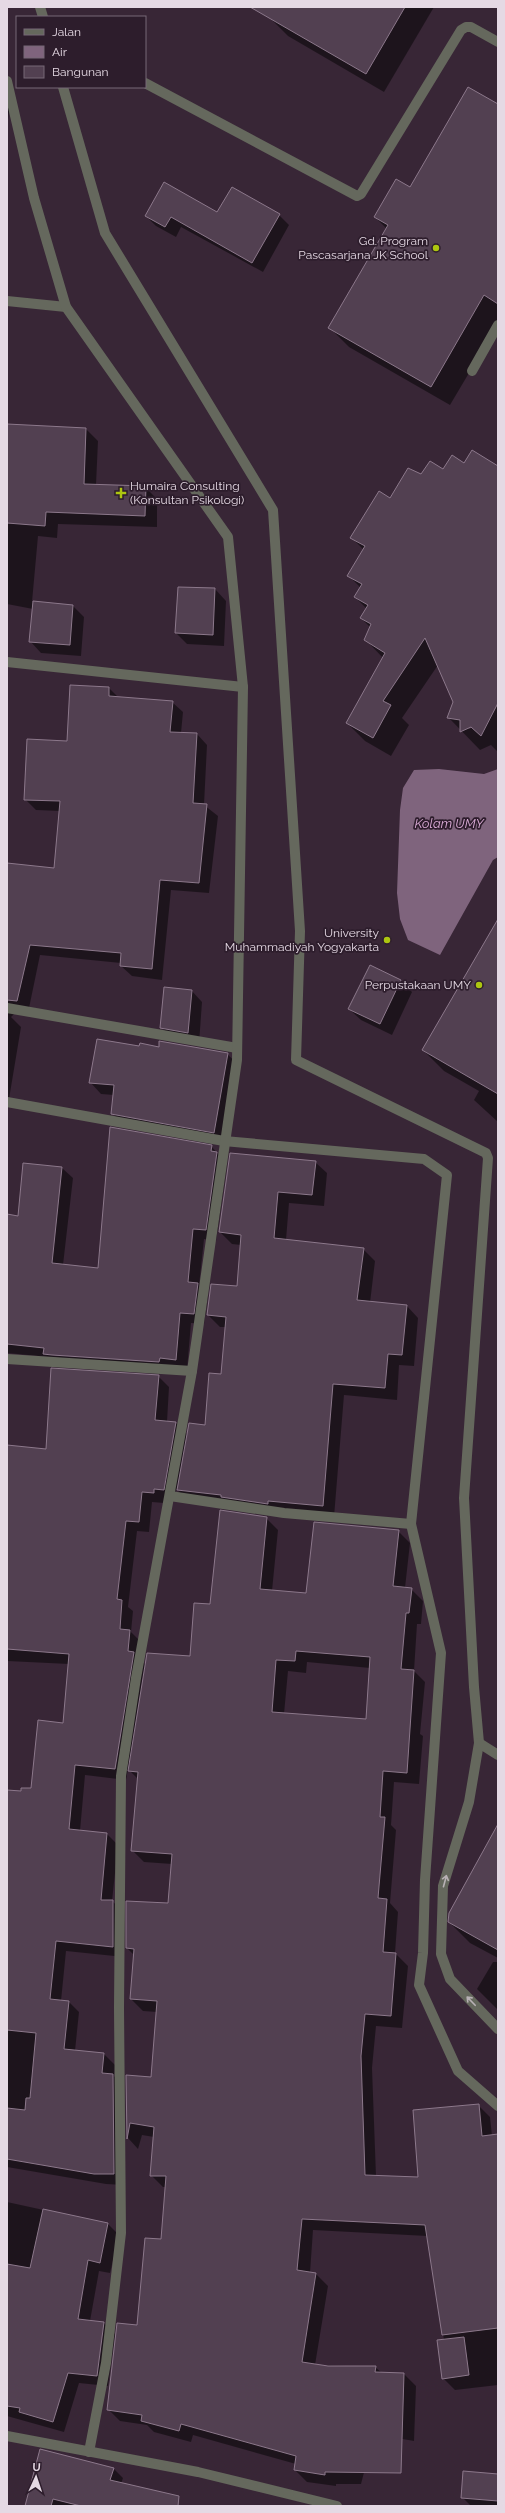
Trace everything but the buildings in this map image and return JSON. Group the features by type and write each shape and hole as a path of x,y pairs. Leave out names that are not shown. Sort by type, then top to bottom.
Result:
{"street":[{"path":"146,84 357,196 361,194 461,30 466,27 471,27 498,42"},
{"path":"7,81 34,198 66,307 228,537 243,687 237,1048 192,1371 136,1678 121,1776 119,2008 121,2233 106,2363 89,2452"},
{"path":"63,88 105,233 273,510 300,931 296,1060 486,1153 488,1158 464,1498 474,1688 480,1743 469,1802 443,1886 441,1954 450,1979 498,2029"},
{"path":"7,301 66,307"},
{"path":"472,371 497,330"},
{"path":"7,662 243,687"},
{"path":"7,1008 237,1048"},
{"path":"7,1102 224,1141 424,1159 447,1175 411,1524 441,1653 425,1880 423,1953 419,1985 458,2071 498,2106"},
{"path":"7,1359 192,1371"},
{"path":"170,1496 284,1513 411,1524"},
{"path":"480,1743 498,1755"},
{"path":"7,2436 198,2472 337,2506"}],"water":[{"name":"Kolam UMY","path":"439,769 484,774 498,769 498,857 493,860 440,955 408,940 400,919 397,893 400,810 403,788 414,770"}],"place":[{"name":"Gd. Program Pascasarjana JK School","path":"436,248"},
{"name":"Humaira Consulting (Konsultan Psikologi)","path":"121,493"},
{"name":"University Muhammadiyah Yogyakarta","path":"387,940"},
{"name":"Perpustakaan UMY","path":"479,985"}]}
